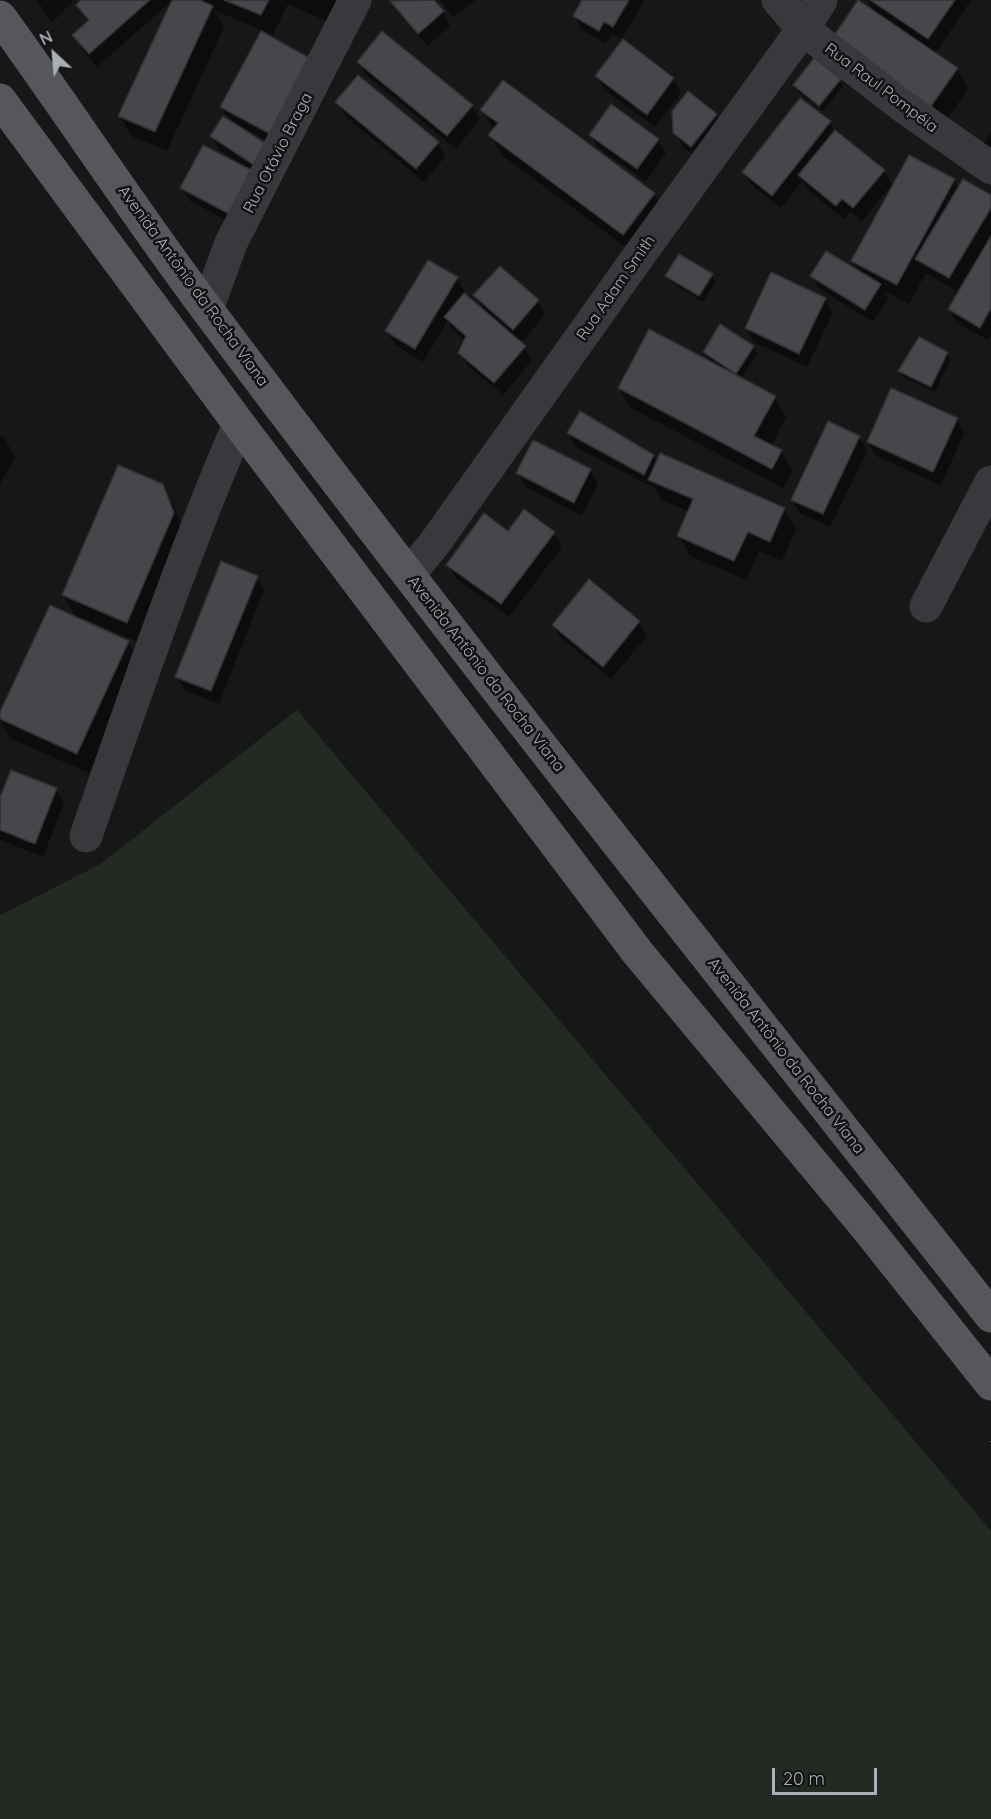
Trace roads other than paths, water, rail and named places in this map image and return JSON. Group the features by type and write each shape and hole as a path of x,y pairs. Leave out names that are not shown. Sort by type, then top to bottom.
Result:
{"main road":[{"name":"Avenida Antônio da Rocha Viana","path":"0,17 207,309 409,574 683,927 991,1316"},
{"path":"0,100 239,424 638,953 866,1227 991,1384"}],"street":[{"name":"Rua Otávio Braga","path":"207,309 231,243 355,0"},
{"name":"Rua Raul Pompéia","path":"778,0 803,29 904,107 991,168"},
{"name":"Rua Adam Smith","path":"409,574 441,534 803,29 821,0"},
{"path":"86,836 167,607 239,424"},
{"path":"926,606 991,482"}]}
